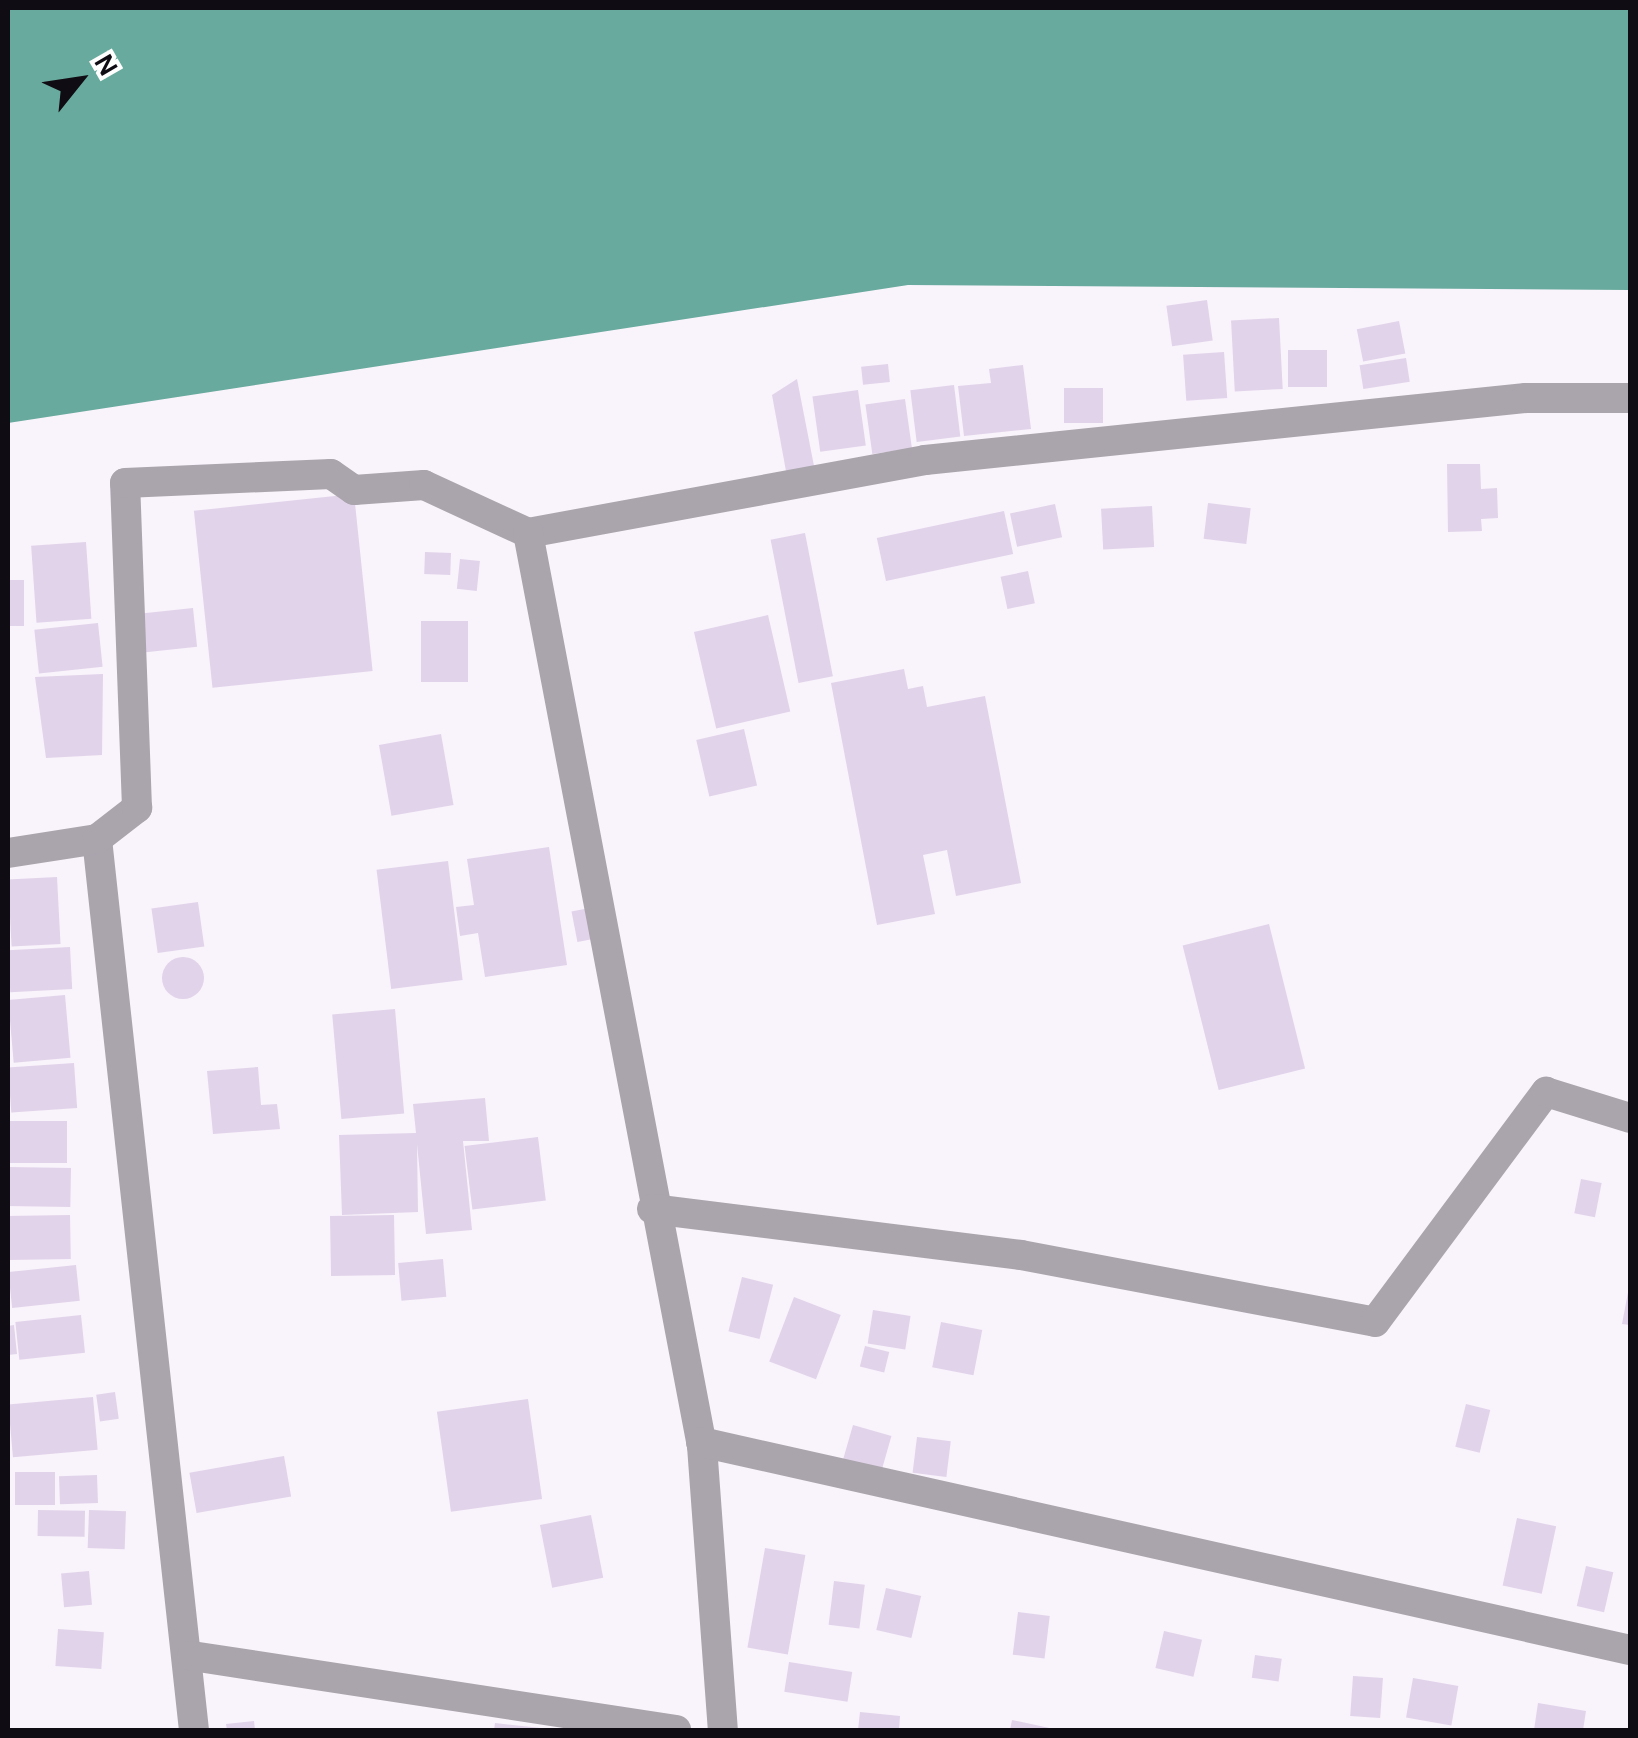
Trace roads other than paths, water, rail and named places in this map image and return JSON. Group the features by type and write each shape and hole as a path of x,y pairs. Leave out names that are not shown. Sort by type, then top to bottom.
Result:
{"street":[{"path":"8,853 96,839 137,808 125,482 331,474 354,490 424,484 528,533 924,460 1526,398 1630,398"},
{"path":"528,533 610,935 652,1208 702,1442 723,1730"},
{"path":"96,839 192,1656 194,1730"},
{"path":"652,1208 1022,1256 1374,1322 1546,1092 1630,1118"},
{"path":"702,1442 1630,1650"},
{"path":"192,1656 676,1730"}]}
